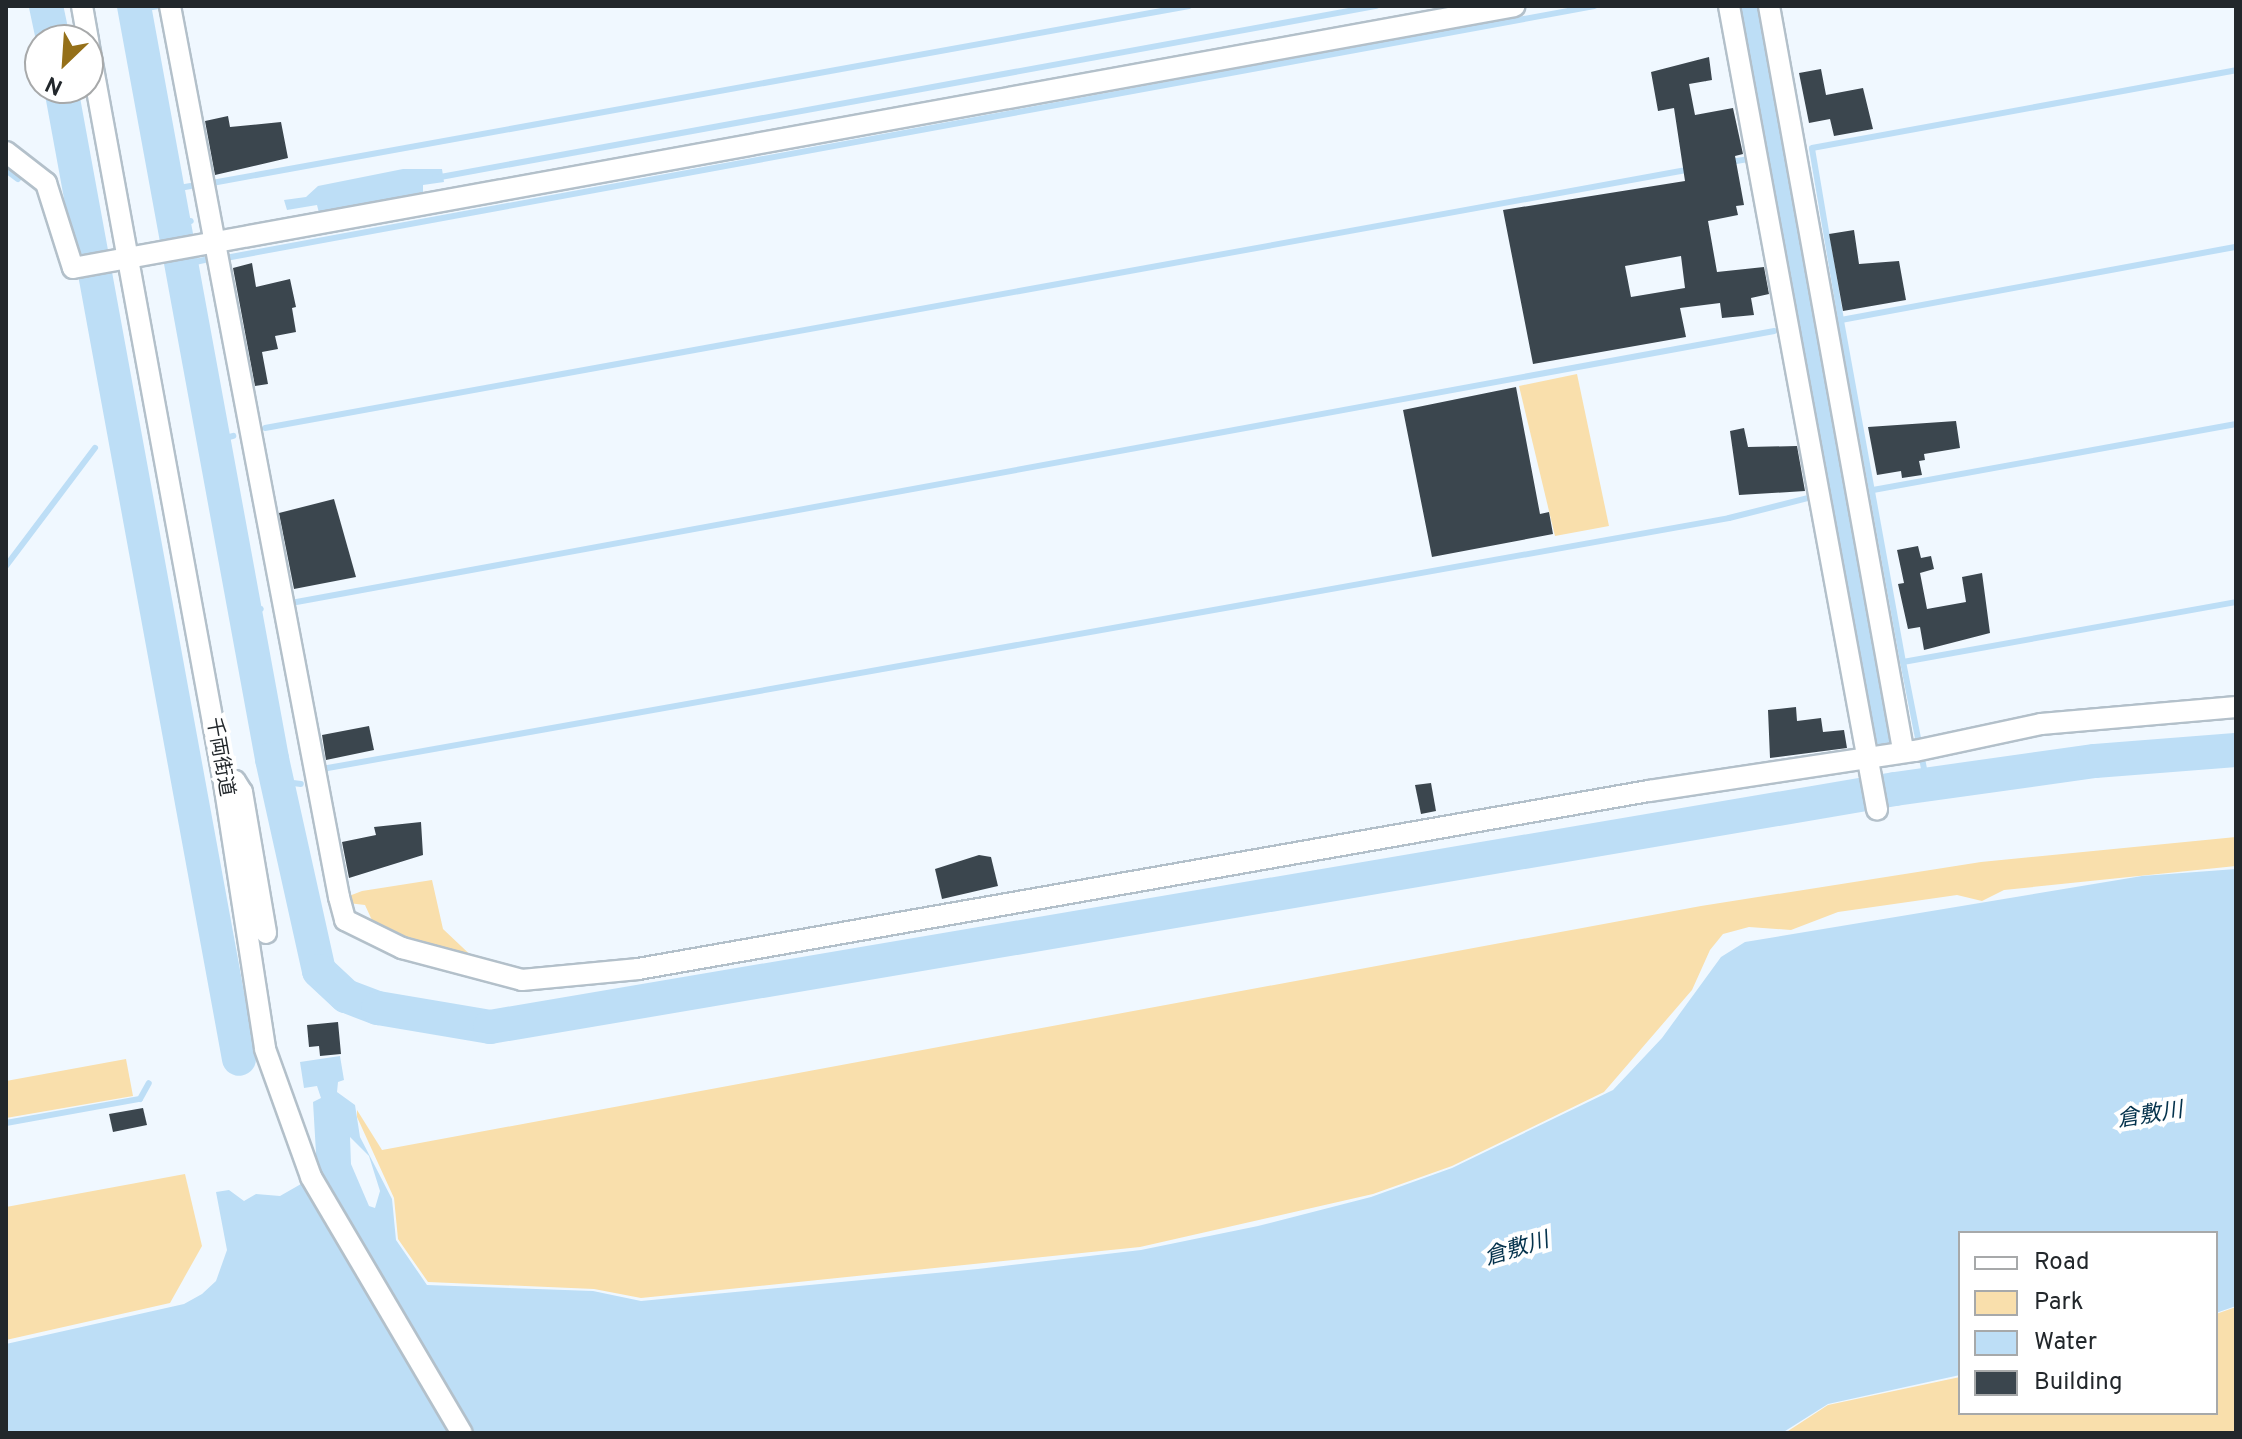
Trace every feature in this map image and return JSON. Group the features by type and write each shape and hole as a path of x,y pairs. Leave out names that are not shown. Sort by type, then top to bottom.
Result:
{"street":[{"path":"170,6 209,243 345,920 374,937 452,964 531,980 638,969 1868,766 1914,750 2041,724 2236,707"},
{"path":"6,152 46,183 73,268 1514,6"},
{"path":"1729,6 1877,809"},
{"path":"1769,6 1914,750"},
{"name":"千両街道","path":"97,104 119,259 224,783 247,950 265,1049 292,1135 334,1219 462,1433"},
{"path":"224,783 235,781 242,792 266,933"}],"green space":[{"path":"1577,374 1609,526 1555,536 1519,386"},
{"path":"2236,837 2236,866 2004,890 1982,901 1957,895 1838,912 1791,930 1749,927 1723,934 1710,950 1692,990 1604,1092 1452,1166 1373,1194 1140,1247 641,1298 594,1289 428,1282 398,1239 394,1198 357,1117 357,1110 382,1150 1701,906 1981,862"},
{"path":"432,880 443,929 479,963 376,929 365,905 348,903 349,896 362,891"},
{"path":"126,1059 133,1096 6,1118 6,1081"},
{"path":"185,1174 202,1246 170,1303 6,1340 6,1207"},
{"path":"2236,1307 2236,1433 1785,1433 1828,1405 1958,1377 1958,1415 2218,1415 2218,1313"}],"water":[{"path":"403,169 442,169 444,182 423,185 423,192 319,213 317,205 287,210 284,200 306,197 318,186"},
{"name":"倉敷川","path":"2236,869 2236,1306 2218,1312 2218,1231 1958,1231 1958,1375 1828,1404 1782,1433 6,1433 6,1344 184,1304 216,1281 227,1250 216,1192 229,1190 244,1201 256,1194 280,1196 301,1184 316,1153 313,1102 321,1098 317,1086 304,1088 300,1062 340,1056 344,1080 338,1082 337,1092 355,1105 360,1137 392,1199 396,1240 427,1285 593,1291 641,1301 1141,1250 1258,1226 1371,1197 1452,1168 1613,1090 1662,1038 1721,957 1745,942 2142,876","holes":["350,1137 369,1156 380,1191 375,1208 369,1206 351,1164"]}],"building":[{"path":"1709,57 1712,80 1689,84 1695,115 1733,108 1743,154 1735,156 1744,205 1736,206 1738,215 1708,221 1717,272 1764,267 1769,294 1751,298 1754,315 1722,318 1720,303 1680,308 1686,337 1533,364 1503,210 1685,181 1674,108 1658,111 1651,72","holes":["1681,256 1685,288 1631,297 1625,266"]},
{"path":"1821,69 1826,95 1863,88 1873,129 1834,136 1830,119 1809,123 1799,73"},
{"path":"228,116 230,127 281,122 288,158 215,175 205,121"},
{"path":"1854,230 1859,264 1899,261 1906,300 1843,311 1829,234"},
{"path":"252,263 256,287 290,279 296,307 292,308 296,332 275,336 278,349 262,352 268,384 255,386 233,268"},
{"path":"1516,387 1540,514 1549,512 1553,534 1432,557 1403,410"},
{"path":"1956,421 1960,448 1924,454 1925,460 1919,461 1922,475 1902,478 1901,471 1877,475 1868,427"},
{"path":"1744,428 1748,447 1797,446 1805,491 1739,495 1730,431"},
{"path":"334,499 356,577 294,589 279,513"},
{"path":"1918,546 1921,558 1931,556 1934,569 1920,573 1927,609 1966,602 1962,577 1982,573 1990,633 1924,650 1920,627 1908,629 1898,584 1904,583 1897,550"},
{"path":"1796,707 1797,721 1821,718 1823,732 1844,730 1847,748 1770,758 1768,710"},
{"path":"369,726 374,750 326,760 322,735"},
{"path":"1431,783 1436,811 1421,814 1415,785"},
{"path":"421,822 423,855 349,878 342,842 376,835 374,827"},
{"path":"979,855 991,857 998,886 942,899 935,869"},
{"path":"338,1022 341,1054 320,1056 319,1046 309,1047 307,1025"},
{"path":"143,1108 147,1125 113,1132 109,1114"}],"waterway":[{"path":"46,6 50,24"},
{"path":"134,6 272,759 319,971 346,996 378,1008 490,1027 1895,789 2095,761 2236,750"},
{"path":"135,10 157,6"},
{"path":"212,183 1189,6"},
{"path":"435,178 1376,6"},
{"path":"231,257 1594,6"},
{"path":"1750,6 1886,742"},
{"path":"1841,320 1812,148 2236,70"},
{"path":"64,104 239,1059"},
{"path":"1770,156 1777,155"},
{"path":"1730,162 1750,159"},
{"path":"265,428 1692,169"},
{"path":"6,170 18,179"},
{"path":"68,176 78,179"},
{"path":"168,190 191,186"},
{"path":"174,224 191,221"},
{"path":"1903,662 1841,320 2236,247"},
{"path":"181,265 204,260"},
{"path":"1802,327 1809,326"},
{"path":"291,603 1774,331"},
{"path":"1873,490 2236,424"},
{"path":"214,441 233,436"},
{"path":"121,444 127,443"},
{"path":"6,566 95,448"},
{"path":"1826,492 1841,498"},
{"path":"322,769 1729,518 1812,497"},
{"path":"1927,784 1903,662 2236,602"},
{"path":"245,612 261,609"},
{"path":"277,781 301,784"},
{"path":"6,1123 140,1099 149,1083"}]}
